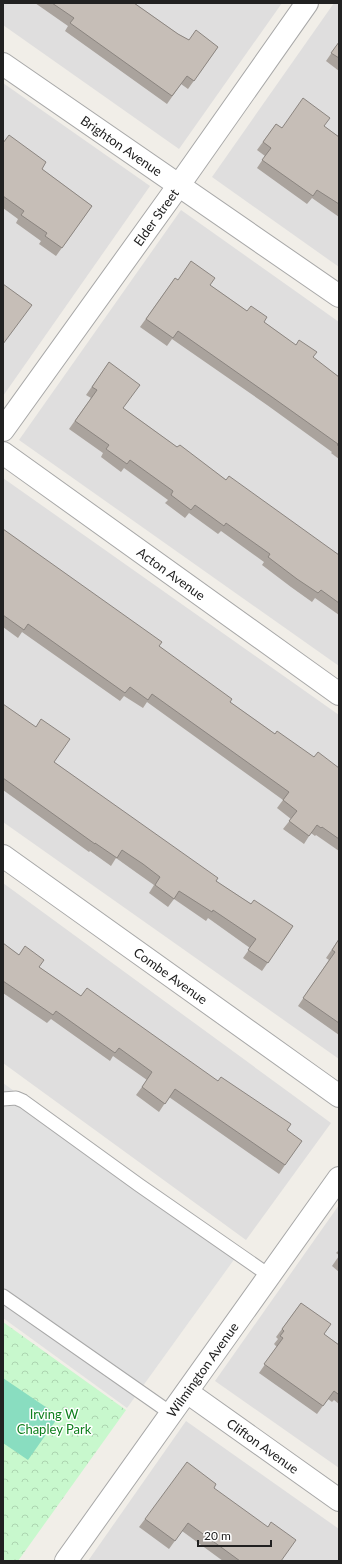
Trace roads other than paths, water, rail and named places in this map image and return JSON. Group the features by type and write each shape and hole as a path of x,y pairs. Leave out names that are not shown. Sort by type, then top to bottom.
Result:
{"street":[{"name":"Elder Street","path":"3,430 307,3"},
{"name":"Brighton Avenue","path":"3,64 179,184 339,296"},
{"name":"Acton Avenue","path":"3,453 339,694"},
{"name":"Combe Avenue","path":"3,856 339,1096"},
{"name":"Wilmington Avenue","path":"66,1561 339,1178"},
{"name":"Clifton Avenue","path":"187,1392 339,1500"}],"lane":[{"path":"4,1097 16,1098 23,1102 138,1185 270,1276"},
{"path":"3,1296 172,1414"}],"park label":[{"name":"Irving W Chapley Park","path":"54,1422"}]}
